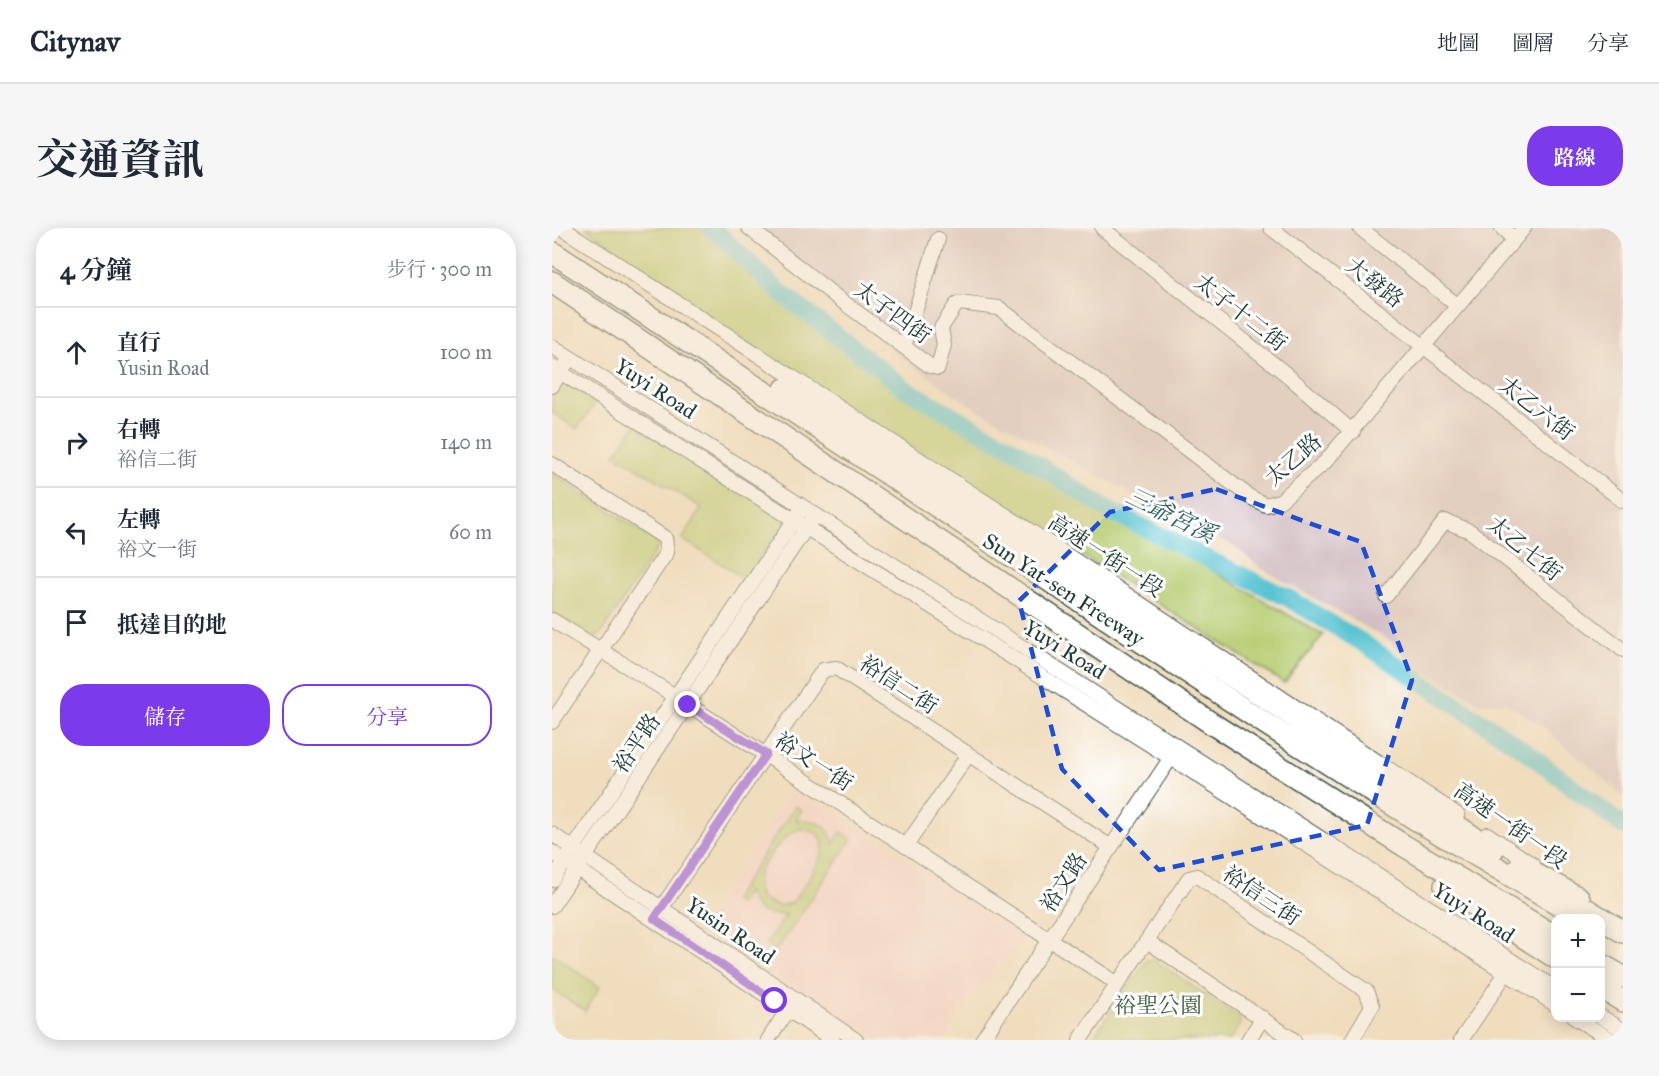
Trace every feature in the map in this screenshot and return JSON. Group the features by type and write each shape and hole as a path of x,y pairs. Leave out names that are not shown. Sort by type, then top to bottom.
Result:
{"highway":[{"path":"552,246 890,456 1244,684 1580,908"},
{"name":"Sun Yat-sen Freeway","path":"552,252 1266,724 1414,819 1580,908"},
{"name":"Sun Yat-sen Freeway","path":"552,282 1214,725 1403,845 1551,934"},
{"path":"1214,725 1262,767 1551,955"},
{"path":"1500,855 1623,932"},
{"path":"1605,933 1623,943"},
{"path":"1605,967 1623,977"},
{"path":"1605,990 1623,1001"}],"street":[{"name":"高速一街一段","path":"562,228 1307,713 1580,908 1623,923"},
{"name":"太子四街","path":"749,228 904,347 938,369 944,345 940,328 960,303 982,306"},
{"name":"太子十二街","path":"1102,228 1286,374 1353,432"},
{"name":"大發路","path":"1272,228 1425,347"},
{"path":"1360,228 1458,306"},
{"path":"1502,228 1514,239"},
{"name":"太乙路","path":"982,306 999,308 1134,412 1250,497 1266,505 1280,501 1325,462 1353,432 1524,228"},
{"path":"904,347 938,239"},
{"name":"Yuyi Road","path":"552,346 1509,968 1551,1001"},
{"name":"太乙六街","path":"1425,347 1623,501"},
{"path":"552,386 556,369 570,357"},
{"name":"Yuyi Road","path":"556,369 794,520 1175,752"},
{"path":"552,464 665,538 668,545 667,552 552,723"},
{"name":"裕平路","path":"552,906 575,858 675,696 803,507"},
{"name":"裕平路","path":"552,880 575,858 688,705 815,515"},
{"name":"太乙七街","path":"1386,596 1445,521 1470,531 1623,650"},
{"name":"裕文一街","path":"552,620 766,754 1118,984"},
{"name":"裕信二街","path":"658,914 823,670 836,668 1111,847"},
{"name":"裕文路","path":"982,1040 1006,1016 1050,939 1175,752"},
{"path":"906,846 968,755"},
{"name":"Yusin Road","path":"552,834 575,858 791,1004 856,1040"},
{"name":"Yusin Road","path":"552,852 575,858"},
{"name":"裕信三街","path":"1080,1040 1189,878 1197,876 1366,991 1372,1006 1352,1040"},
{"path":"1147,941 1294,1040"},
{"path":"1461,1040 1509,968"},
{"name":"Yuyi Road","path":"1509,968 1551,987"},
{"path":"768,1040 791,1004"},
{"name":"Yusin Road","path":"791,1004 833,1040"},
{"path":"1248,1040 1263,1018"},
{"path":"1605,1019 1623,1030"},
{"path":"1583,1022 1612,1040"}],"highlighted area":[{"path":"1216,489 1361,542 1412,680 1367,825 1159,870 1062,769 1019,601 1110,512"}],"shaded area":[{"path":"737,228 1623,228 1623,796 1546,729 1506,703 1480,703 1415,666 1392,642 1261,568 1229,543 1172,516 975,408 910,364"},
{"path":"795,787 1026,938 954,1016 946,1040 879,1040 699,929"}],"green space":[{"path":"586,228 700,228 904,391 1323,635 1284,683 753,347"},
{"path":"561,379 597,401 577,429 552,412 552,392"},
{"path":"635,425 789,519 745,579 682,539 702,508 615,454"},
{"path":"552,473 656,541 658,547 600,635 592,638 552,611"},
{"path":"795,806 802,810 796,820 809,820 820,824 829,832 833,844 841,832 852,839 776,951 766,944 786,915 767,913 757,909 747,892 739,904 733,900","holes":["799,829 814,832 821,839 823,848 820,860 792,903 779,906 762,899 757,888 757,879 776,848"]},
{"path":"552,954 600,987 585,1011 552,989"},
{"name":"裕聖公園","path":"1147,960 1154,960 1240,1018 1240,1025 1230,1040 1091,1040"}],"waterway":[{"name":"三爺宮溪","path":"712,228 781,293 906,389 1020,453 1106,509 1288,598 1360,641 1527,752 1623,826"}],"route":[{"path":"688,705 766,754 654,919 775,1001"}]}
